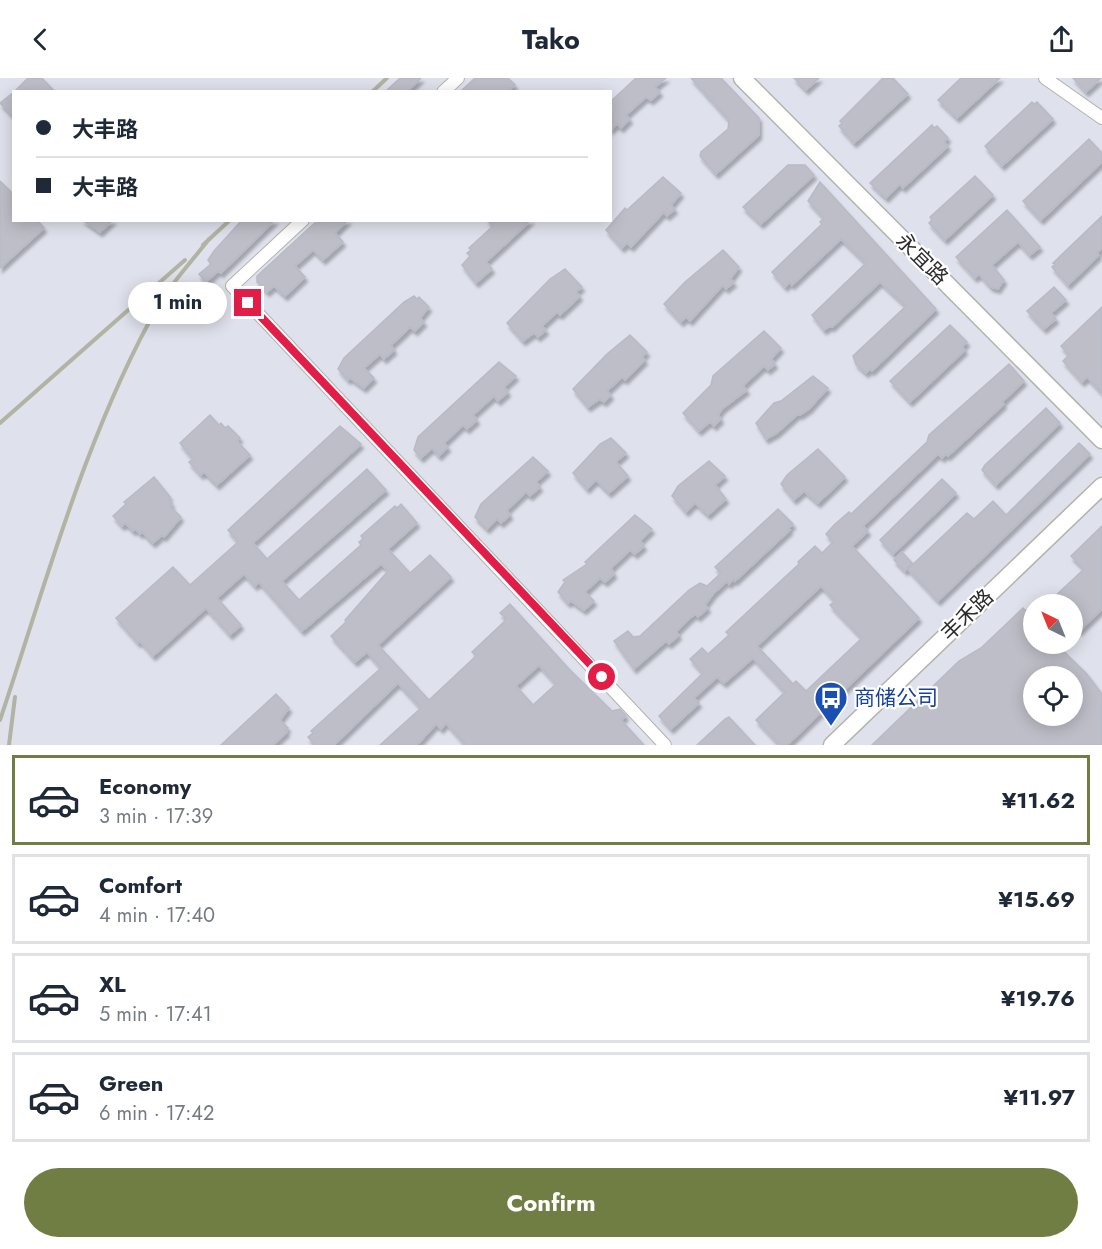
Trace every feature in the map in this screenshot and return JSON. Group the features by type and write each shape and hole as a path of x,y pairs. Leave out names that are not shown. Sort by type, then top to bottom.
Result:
{"street":[{"path":"445,90 458,78"},
{"name":"永宜路","path":"742,78 1102,440"},
{"path":"1046,78 1102,118"},
{"path":"301,222 232,286 665,745"},
{"name":"丰禾路","path":"832,745 1102,486"}],"building":[{"path":"28,78 42,78 53,90 16,90"},
{"path":"400,78 421,78 409,90 387,90"},
{"path":"475,78 508,78 515,85 510,90 462,90"},
{"path":"636,78 666,78 655,87 660,92 651,100 646,97 626,115 630,119 621,128 617,124 612,128 612,100"},
{"path":"691,78 721,78 759,118 759,135 716,174 700,156 701,152 728,129 729,120"},
{"path":"794,78 819,78 806,90"},
{"path":"883,78 893,78 908,94 854,143 839,126 842,123 840,121"},
{"path":"961,78 1000,78 957,118 938,100"},
{"path":"1073,78 1101,78 1086,92"},
{"path":"12,94 12,115 0,103"},
{"path":"1032,102 1034,104 1037,102 1053,119 1002,166 985,146"},
{"path":"932,125 934,128 937,126 948,138 944,142 948,146 903,188 900,184 886,198 870,183"},
{"path":"1089,139 1102,153 1102,162 1041,220 1023,201"},
{"path":"788,165 805,165 814,175 761,224 743,207"},
{"path":"975,176 993,195 945,240 929,223 932,220 930,217"},
{"path":"663,177 681,193 671,205 675,209 667,216 664,212 631,247 627,243 622,248 606,230 625,208 627,210"},
{"path":"0,181 12,193 12,222 39,222 44,228 0,268"},
{"path":"820,182 936,309 872,371 870,369 866,373 856,364 853,356 906,306 880,282 832,327 824,330 812,315 866,263 841,239 792,285 790,282 785,287 772,272 822,224 820,222 824,218 808,201"},
{"path":"1007,210 1040,247 1030,255 1018,242 992,265 1004,280 998,289 991,287 979,274 975,278 956,257"},
{"path":"1102,216 1102,248 1097,253 1099,255 1068,285 1052,267 1055,264 1053,263"},
{"path":"86,222 111,222 100,232"},
{"path":"240,222 273,222 221,273 218,271 206,282 199,274 211,264 208,260"},
{"path":"316,222 346,222 335,233 343,242 323,260 313,250 295,266 305,277 285,296 274,286 267,292 257,282 257,276"},
{"path":"489,222 529,222 486,262 492,269 476,283 462,265 470,256 467,253 471,250 469,248 493,226"},
{"path":"723,250 739,267 730,279 734,282 726,289 723,285 690,321 686,317 681,322 664,304 685,282"},
{"path":"565,269 582,287 576,292 580,296 560,315 557,312 542,326 546,330 538,337 534,333 523,341 507,323 550,279"},
{"path":"1054,287 1066,300 1051,313 1056,319 1044,329 1027,311"},
{"path":"414,296 417,299 419,297 429,307 420,318 424,322 415,331 410,327 391,345 394,350 384,359 380,354 364,368 374,378 364,388 350,378 348,380 338,369 344,358 404,302"},
{"path":"1102,307 1102,393 1087,377 1082,382 1063,361 1069,355 1061,346"},
{"path":"950,325 967,342 962,347 965,350 910,402 890,381"},
{"path":"764,331 781,348 771,359 775,364 768,370 764,366 743,386 747,390 722,409 718,415 721,419 714,426 710,422 699,431 683,413 711,385 713,376"},
{"path":"630,335 647,352 642,357 645,360 625,380 622,377 607,391 611,395 604,402 600,399 588,407 573,389 607,354"},
{"path":"499,362 516,376 504,387 508,392 498,401 494,396 473,415 477,420 467,429 463,425 444,443 448,447 439,456 432,448 421,458 414,450 418,437"},
{"path":"1009,364 1024,381 1002,402 1004,404 948,456 946,454 942,458 938,454 863,526 868,531 852,546 919,618 787,745 780,745 756,720 785,692 753,658 724,683 717,677 694,698 699,703 671,729 659,716 703,673 690,659 702,648 708,654 729,635 726,632 799,564 798,562 815,546 822,553 833,542 826,534 834,525 849,512 851,514 927,442 929,435","holes":["821,586 835,601 830,605 862,638 806,691 796,681 793,684 757,646"]},
{"path":"813,376 828,388 809,409 798,414 777,433 766,439 756,423 774,403 781,401"},
{"path":"1046,408 1060,423 996,485 982,470 985,465"},
{"path":"210,415 219,425 221,423 225,428 228,426 240,438 237,441 250,455 217,485 204,472 201,475 189,462 193,459 180,443"},
{"path":"340,426 361,444 253,543 267,559 367,469 386,490 282,581 299,600 361,545 359,542 363,539 361,536 395,506 397,508 401,504 417,523 388,549 410,573 430,555 451,577 378,645 429,700 476,656 472,652 507,619 500,613 510,604 569,669 612,711 620,709 626,716 621,720 644,745 466,745 446,723 441,729 436,724 417,745 380,745 421,708 398,683 334,745 315,745 308,737 313,733 311,731 381,668 367,652 355,662 331,636 346,622 345,620 388,571 381,564 302,631 259,582 255,586 244,574 217,598 241,625 230,635 206,608 153,656 116,618 173,567 190,585 238,542 228,530","holes":["539,665 556,684 533,705 516,686"]},
{"path":"611,438 626,453 616,462 628,476 609,493 596,480 587,489 573,473 600,444"},
{"path":"1079,443 1090,454 938,601 908,569 967,513 974,519 993,501 1006,515"},
{"path":"818,449 845,477 818,503 804,491 794,500 781,484 787,475"},
{"path":"533,457 548,471 536,482 540,487 530,496 526,492 507,510 510,515 501,523 497,519 487,529 475,517 481,504"},
{"path":"709,461 725,476 715,485 726,499 708,515 695,503 686,512 672,496 678,486"},
{"path":"154,477 170,497 168,499 172,504 170,506 181,517 164,537 162,535 153,543 142,532 140,534 135,529 133,531 125,523 122,526 113,516 126,504 124,502"},
{"path":"942,479 956,493 893,554 880,540"},
{"path":"778,509 793,524 788,529 790,530 735,581 734,579 729,584 727,581 713,594 705,605 708,608 698,617 695,614 689,619 676,632 679,635 669,644 666,641 634,669 614,641 628,631 633,637 640,636 689,590 700,583 707,586 721,573 715,567"},
{"path":"635,515 652,529 640,541 644,546 635,554 630,550 611,568 614,574 605,582 600,578 585,592 594,601 584,610 571,601 568,603 558,592 565,582 563,580 587,564 585,562"},
{"path":"1102,526 1102,609 1083,627 1083,594 1057,594 1084,569 1071,556"},
{"path":"902,552 912,563 905,571 894,560"},
{"path":"1023,608 1023,654 1066,654 1079,666 1023,666 1023,726 1083,726 1083,670 1102,694 1102,745 872,745 959,661 981,648"},
{"path":"276,694 289,708 280,720 288,728 285,730 287,732 273,745 221,745"},
{"path":"729,717 755,745 697,745 725,719"}],"railway":[{"path":"374,90 387,78"},
{"path":"203,245 228,222"},
{"path":"0,720 70,508 110,404 159,304 209,239"},
{"path":"0,423 185,260"},
{"path":"9,745 15,697"}],"place":[{"name":"商储公司","path":"831,727"}],"route":[{"path":"248,303 602,677"}]}
